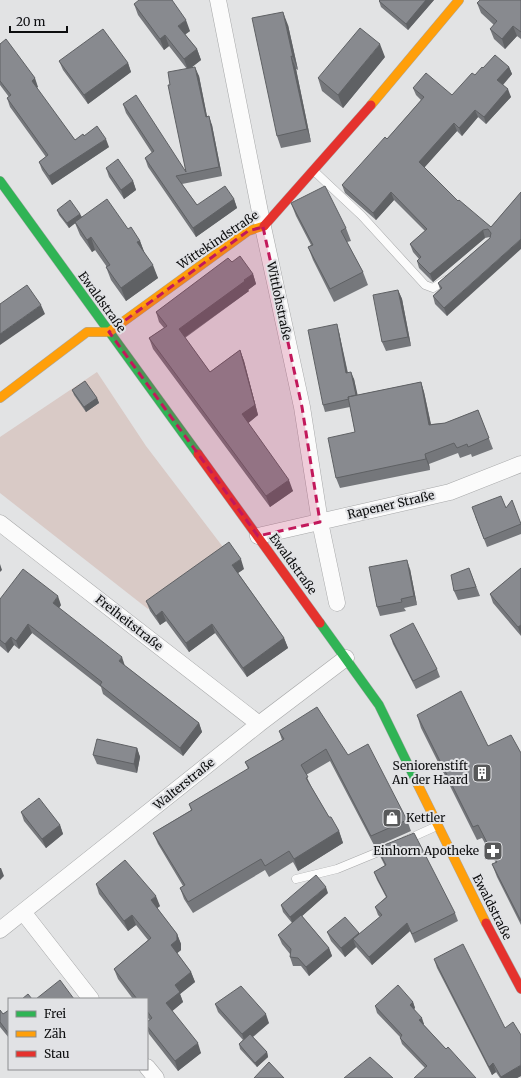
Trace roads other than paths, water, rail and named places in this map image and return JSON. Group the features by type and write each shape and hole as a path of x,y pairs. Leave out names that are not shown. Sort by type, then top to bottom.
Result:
{"street":[{"name":"Wittlohstraße","path":"218,0 263,227 302,407 320,522 338,604"},
{"name":"Wittekindstraße","path":"108,332 248,231 263,227 459,0"},
{"name":"Ewaldstraße","path":"0,181 379,705 490,932 521,989"},
{"path":"0,398 87,332 108,332"},
{"name":"Rapener Straße","path":"258,536 357,512 450,492 521,464"},
{"name":"Freiheitstraße","path":"0,523 259,724"},
{"name":"Walterstraße","path":"0,930 259,724 346,658"},
{"path":"24,912 90,998"},
{"path":"148,1068 156,1078"}],"lane":[{"path":"313,170 362,216 425,285 433,288 451,275"},
{"path":"296,879 337,869 438,825"}],"place":[{"name":"Seniorenstift An der Haard","path":"482,773"},
{"name":"Kettler","path":"392,818"},
{"name":"Einhorn Apotheke","path":"493,851"}]}
